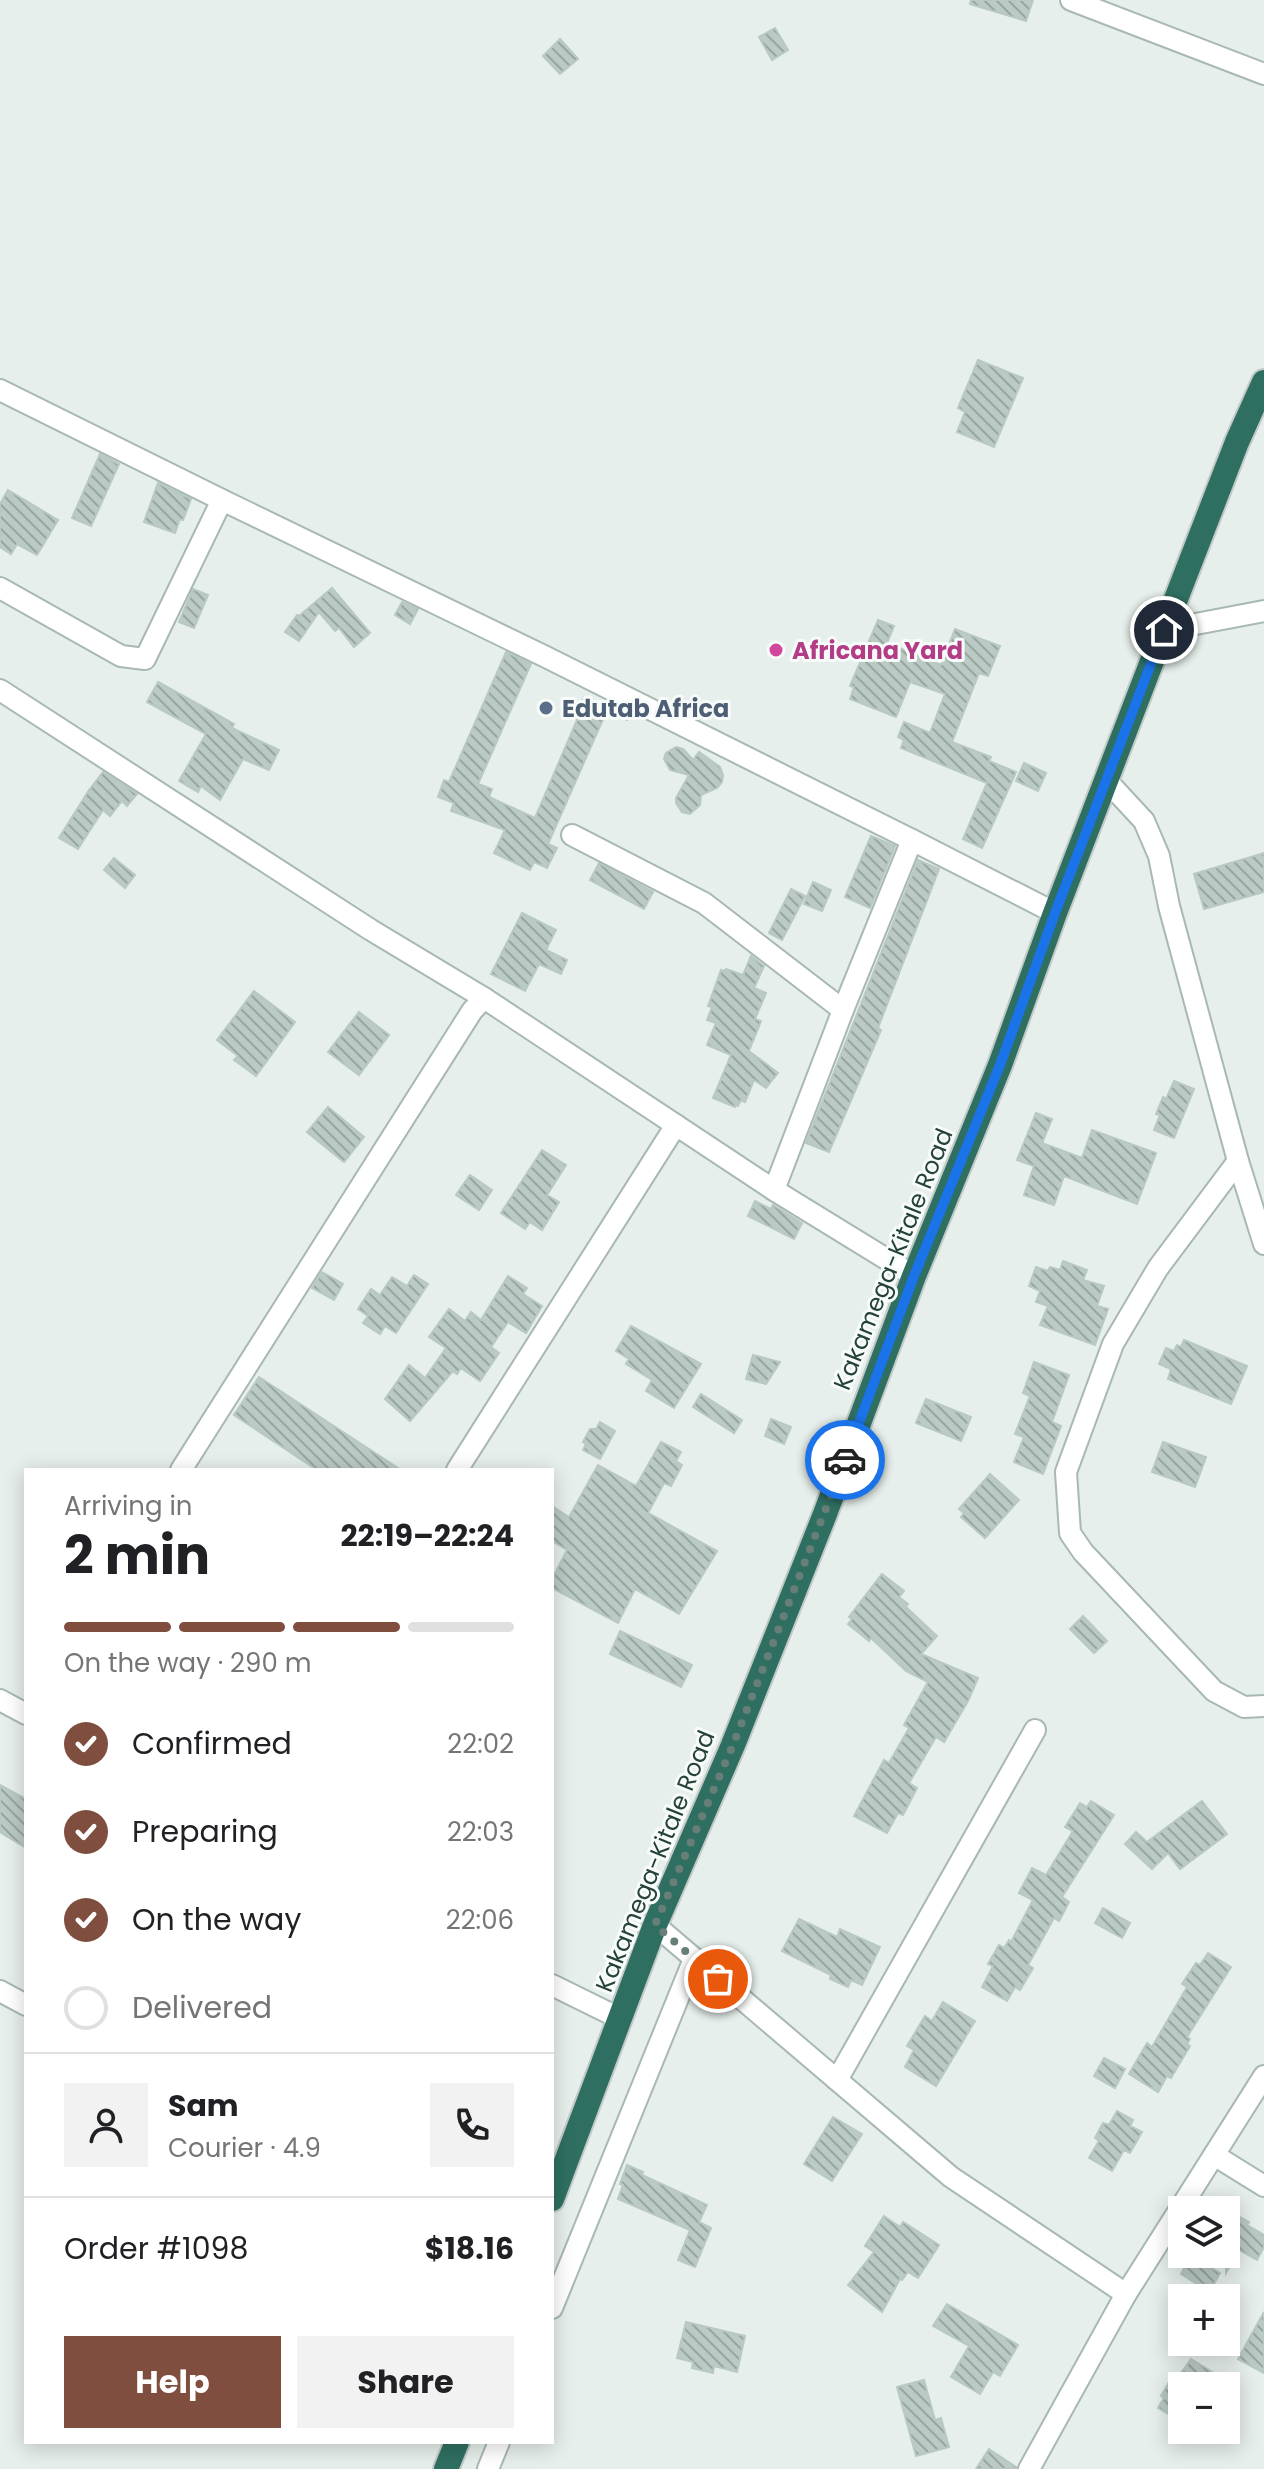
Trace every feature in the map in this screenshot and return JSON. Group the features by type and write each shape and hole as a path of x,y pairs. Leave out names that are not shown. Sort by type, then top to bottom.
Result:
{"highway":[{"name":"Kakamega-Kitale Road","path":"554,2194 655,1925 733,1745 825,1514 914,1276 1000,1065 1164,630 1237,442 1264,382"},
{"path":"446,2469 456,2444"}],"street":[{"path":"1071,0 1264,74"},
{"path":"0,390 530,649 1055,913"},
{"path":"0,588 121,656 145,659 222,500"},
{"path":"1164,630 1264,611"},
{"path":"0,690 371,930 484,998 774,1190 914,1276"},
{"path":"1107,781 1144,821 1159,856 1169,906 1238,1161 1264,1244"},
{"path":"572,835 704,903 843,1010"},
{"path":"774,1190 912,840"},
{"path":"182,1468 472,1011 484,998"},
{"path":"458,1468 676,1125"},
{"path":"1238,1161 1158,1268 1113,1344 1066,1472 1070,1533 1083,1552 1214,1691 1244,1707 1264,1706"},
{"path":"0,1700 24,1713"},
{"path":"837,2080 1035,1730"},
{"path":"655,1925 951,2177 1126,2294"},
{"path":"554,2303 694,1959"},
{"path":"554,1986 621,2019"},
{"path":"0,1991 24,2004"},
{"path":"1029,2469 1126,2294 1264,2076"},
{"path":"1214,2155 1264,2186"},
{"path":"488,2469 498,2444"}],"building":[{"path":"971,0 1033,0 1026,21 970,4"},
{"path":"775,28 788,50 772,60 759,37"},
{"path":"560,39 578,59 560,74 543,56"},
{"path":"978,360 1023,378 994,447 957,432 965,412 958,408"},
{"path":"100,454 119,464 91,526 72,518"},
{"path":"158,483 191,499 175,533 144,522"},
{"path":"8,490 58,520 37,555 17,544 11,554 0,547 0,504"},
{"path":"332,588 370,633 354,647 339,628 335,631 319,612 299,641 285,632 297,615"},
{"path":"193,589 208,595 194,628 179,622"},
{"path":"402,602 418,609 410,624 395,615"},
{"path":"878,620 894,626 887,643 941,665 955,629 1000,646 988,676 979,673 952,742 991,757 989,761 1016,772 982,848 963,839 987,783 901,748 904,740 898,737 904,722 930,733 945,694 910,682 896,717 850,699 854,687 850,686"},
{"path":"506,652 531,664 478,784 492,789 489,797 535,818 584,697 608,708 548,844 557,848 547,868 534,862 530,870 494,853 505,830 451,811 454,803 438,797 444,780 449,782"},
{"path":"158,682 234,724 232,728 279,750 269,770 243,759 220,800 201,786 198,792 179,781 206,734 147,702"},
{"path":"613,705 629,713 627,720 610,713"},
{"path":"676,747 683,749 693,760 699,752 720,767 723,775 717,788 701,795 700,805 690,814 682,812 676,803 689,775 670,770 664,759 666,753"},
{"path":"1024,763 1046,773 1038,791 1016,781"},
{"path":"103,772 137,794 127,806 122,801 110,816 103,810 78,849 59,838"},
{"path":"871,836 895,846 870,908 845,897"},
{"path":"1264,853 1264,892 1204,909 1194,874"},
{"path":"114,858 135,875 125,888 104,870"},
{"path":"918,860 939,869 878,1028 881,1030 829,1152 806,1143"},
{"path":"599,863 653,892 644,909 590,880"},
{"path":"813,882 831,890 822,911 804,904"},
{"path":"791,889 805,896 782,940 769,933"},
{"path":"522,913 556,930 546,950 567,960 561,974 539,964 525,991 491,974"},
{"path":"751,956 764,966 754,988 766,993 755,1019 761,1021 749,1051 778,1073 766,1088 754,1080 745,1102 741,1100 735,1107 713,1098 731,1055 707,1045 716,1023 707,1020 712,1007 708,1006 721,970 743,975"},
{"path":"254,991 295,1022 256,1076 234,1060 238,1056 217,1040"},
{"path":"359,1012 389,1035 359,1075 328,1052"},
{"path":"1174,1081 1194,1089 1174,1138 1154,1130 1160,1115 1156,1114"},
{"path":"328,1107 364,1137 344,1162 307,1132"},
{"path":"1036,1113 1052,1119 1042,1143 1082,1158 1092,1130 1156,1153 1137,1204 1064,1176 1054,1205 1024,1195 1034,1166 1017,1160"},
{"path":"542,1150 566,1165 547,1195 559,1202 542,1230 530,1222 525,1229 501,1213"},
{"path":"470,1175 492,1190 479,1210 456,1195"},
{"path":"755,1201 771,1209 773,1205 802,1223 794,1239 748,1216"},
{"path":"1063,1261 1087,1270 1083,1280 1104,1286 1097,1306 1108,1309 1095,1345 1040,1325 1048,1306 1036,1302 1040,1291 1029,1286 1036,1267 1048,1271 1050,1267 1060,1270"},
{"path":"322,1272 343,1284 334,1300 312,1288"},
{"path":"414,1275 428,1284 396,1333 385,1326 380,1334 363,1323 368,1316 358,1309 371,1289 380,1295 392,1277 407,1286"},
{"path":"508,1276 527,1288 523,1294 542,1306 526,1333 508,1322 491,1347 499,1353 480,1381 461,1368 457,1374 453,1371 410,1421 385,1399 409,1365 425,1378 446,1348 429,1337 449,1309 465,1321 471,1312 481,1320"},
{"path":"631,1326 701,1364 674,1408 646,1391 652,1380 626,1364 629,1359 616,1351"},
{"path":"1184,1340 1247,1366 1231,1404 1168,1379 1171,1369 1159,1364 1166,1348 1174,1351 1177,1345 1181,1347"},
{"path":"753,1355 780,1362 766,1384 746,1379"},
{"path":"1034,1362 1069,1375 1052,1422 1061,1426 1043,1474 1014,1462 1024,1437 1015,1434 1030,1396 1023,1393"},
{"path":"259,1377 398,1468 314,1468 234,1415"},
{"path":"701,1394 742,1420 734,1433 693,1407"},
{"path":"926,1399 971,1417 961,1441 916,1423"},
{"path":"771,1419 791,1427 784,1444 765,1436"},
{"path":"600,1422 615,1431 600,1459 583,1450 586,1444 583,1442 590,1429 596,1429"},
{"path":"661,1442 681,1452 676,1461 682,1465 671,1486 664,1483 648,1513 717,1551 679,1614 635,1589 618,1623 554,1589 554,1575 567,1550 554,1542 554,1507 569,1517 598,1465 636,1486"},
{"path":"1163,1442 1206,1457 1195,1487 1152,1472"},
{"path":"990,1474 1019,1500 985,1538 961,1517 964,1513 959,1509"},
{"path":"882,1574 904,1591 899,1597 908,1604 906,1607 937,1636 921,1654 978,1678 944,1742 936,1737 909,1783 917,1788 903,1815 898,1813 887,1833 854,1816 884,1760 889,1763 909,1728 904,1725 928,1682 906,1671 871,1638 869,1641 848,1624 852,1619 849,1617"},
{"path":"1083,1616 1107,1641 1094,1653 1070,1629"},
{"path":"620,1631 692,1665 681,1687 610,1654"},
{"path":"0,1785 24,1798 24,1847 0,1832"},
{"path":"1091,1801 1114,1815 1062,1897 1069,1902 1059,1921 1054,1918 1028,1965 1033,1968 1020,1990 1015,1987 1007,2001 982,1987 993,1966 988,1964 999,1945 1004,1948 1009,1940 1011,1942 1033,1900 1019,1893 1032,1868 1046,1875 1073,1831 1065,1827 1080,1803 1087,1807"},
{"path":"1202,1801 1227,1834 1180,1869 1168,1853 1152,1869 1125,1844 1136,1832 1147,1842"},
{"path":"1103,1908 1130,1923 1122,1938 1095,1923"},
{"path":"799,1919 837,1937 840,1929 880,1947 862,1985 851,1980 848,1987 782,1951"},
{"path":"1208,1953 1231,1967 1187,2037 1190,2046 1171,2078 1167,2076 1158,2092 1129,2074 1147,2043 1152,2047 1187,1987 1182,1984 1196,1963 1200,1965"},
{"path":"943,2002 975,2021 936,2086 905,2067 914,2050 907,2046 925,2016 932,2021"},
{"path":"1104,2058 1125,2069 1115,2088 1094,2076"},
{"path":"1117,2111 1133,2120 1130,2126 1142,2132 1130,2153 1124,2150 1112,2171 1089,2158 1099,2141 1095,2138 1103,2123 1109,2125"},
{"path":"833,2117 862,2134 832,2181 804,2164"},
{"path":"627,2165 707,2205 699,2222 711,2228 695,2267 678,2260 690,2230 618,2199"},
{"path":"884,2216 900,2227 903,2222 939,2245 918,2278 908,2272 900,2279 882,2312 848,2285 874,2252 865,2246"},
{"path":"1240,2217 1264,2235 1264,2247 1257,2260 1240,2251"},
{"path":"1184,2268 1211,2268 1220,2273 1214,2284 1197,2284 1181,2274"},
{"path":"947,2304 1018,2345 1000,2376 993,2372 980,2394 951,2377 969,2346 933,2326"},
{"path":"1264,2312 1264,2373 1238,2359"},
{"path":"686,2322 745,2336 737,2372 714,2366 713,2373 692,2368 693,2362 677,2358"},
{"path":"1191,2359 1212,2372 1182,2372"},
{"path":"924,2380 935,2420 941,2418 949,2447 916,2456 897,2387"},
{"path":"1168,2384 1168,2414 1158,2408 1164,2398 1161,2396"},
{"path":"989,2449 1016,2467 1016,2469 976,2469"}],"way so far":[{"path":"718,1979 655,1925 733,1745 845,1460"}],"place":[{"name":"Africana Yard","path":"776,650"},
{"name":"Edutab Africa","path":"546,708"}],"route":[{"path":"845,1460 914,1276 1000,1065 1164,630"}]}
